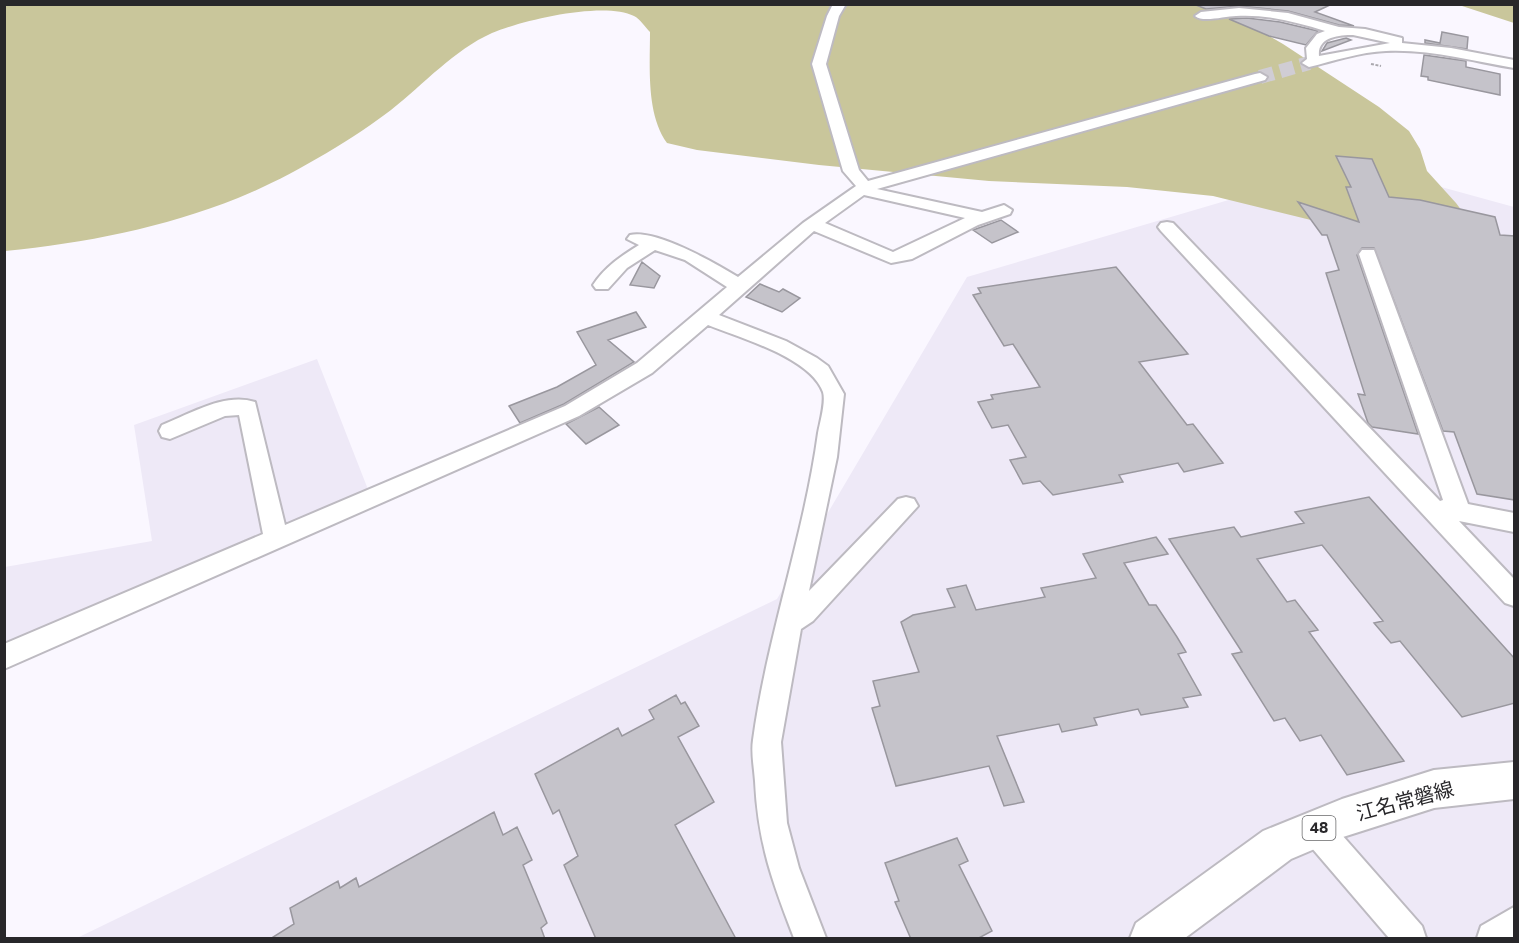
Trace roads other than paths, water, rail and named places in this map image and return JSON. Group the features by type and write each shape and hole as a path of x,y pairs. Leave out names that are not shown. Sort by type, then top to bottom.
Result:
{"main road":[{"name":"江名常磐線","path":"1151,939 1277,845 1342,818 1434,789 1515,781"}],"street":[{"path":"840,4 830,17 828,35 821,47 819,64 851,171 863,189 983,217"},
{"path":"1222,4 1239,10 1281,14 1341,32 1391,39 1409,48"},
{"path":"1264,4 1281,14"},
{"path":"1201,16 1239,10"},
{"path":"1266,25 1319,38 1341,32"},
{"path":"1319,38 1312,47 1312,62 1370,49 1409,48 1515,64"},
{"path":"4,657 572,411 624,382 654,361 703,316 839,202 863,189 1260,77"},
{"path":"813,224 891,258 906,255 983,217 1004,210"},
{"path":"1167,227 1515,595"},
{"path":"602,285 644,242 691,256 739,286"},
{"path":"1368,254 1459,512"},
{"path":"703,316 779,346 810,363 821,371 834,394 826,457 789,623 767,742 772,823 783,868 810,939"},
{"path":"170,431 222,409 248,407 276,538"},
{"path":"789,623 804,613 906,506"},
{"path":"1431,507 1515,522"},
{"path":"1316,829 1410,939"},
{"path":"1493,939 1515,923"}],"tunnel":[{"path":"1260,77 1309,63"}]}
